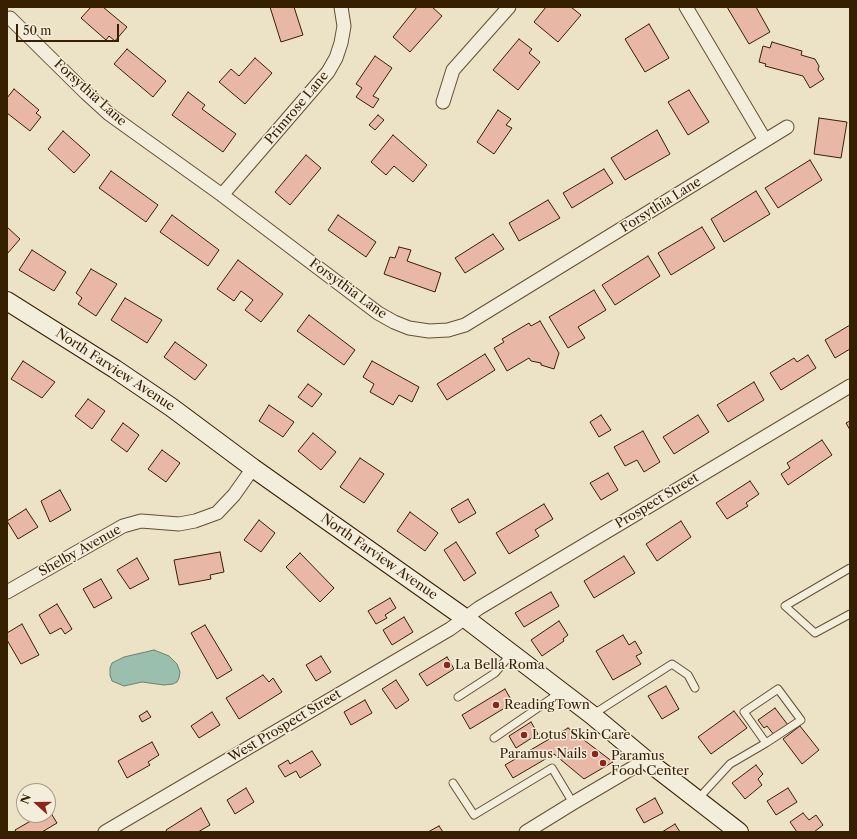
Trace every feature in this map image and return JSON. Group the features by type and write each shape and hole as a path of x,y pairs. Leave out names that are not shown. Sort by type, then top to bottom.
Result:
{"street":[{"name":"Primrose Lane","path":"222,195 328,72 336,58 341,43 344,26 342,7"},
{"path":"443,102 453,70 509,7"},
{"path":"686,7 764,140"},
{"name":"Forsythia Lane","path":"10,18 109,114 222,195 378,313 409,328 428,331 448,330 465,325 787,127"},
{"name":"North Farview Avenue","path":"7,301 122,373 465,618 592,715 646,760 739,832"},
{"name":"Prospect Street","path":"465,618 479,608 850,386"},
{"name":"Shelby Avenue","path":"7,592 123,526 141,521 180,524 195,521 217,513 234,495 253,468"},
{"name":"West Prospect Street","path":"105,832 450,629 465,618"},
{"path":"534,830 573,803 646,760"}],"lane":[{"path":"850,568 786,606 815,633 850,614"},
{"path":"458,697 495,673 511,654"},
{"path":"592,715 672,664 688,675 695,688"},
{"path":"697,800 730,764 766,743 801,720 778,689 744,712 766,743"},
{"path":"494,738 561,692"},
{"path":"453,783 474,815 552,768 573,803"}],"shaded area":[{"path":"154,650 169,656 177,664 180,672 177,682 164,685 142,682 124,686 112,681 110,668 112,663 124,657"}],"building":[{"path":"91,7 103,7 127,27 115,41 109,36 106,40 81,18"},
{"path":"270,7 294,7 303,35 281,42"},
{"path":"417,7 432,7 442,16 410,52 393,37"},
{"path":"546,7 571,7 581,15 558,42 534,22"},
{"path":"727,7 756,7 770,32 749,44"},
{"path":"649,24 669,58 645,72 625,39"},
{"path":"519,39 532,49 529,53 540,62 518,90 493,70"},
{"path":"772,42 802,51 801,55 815,59 819,66 818,70 824,79 810,88 803,76 765,66 766,64 759,62 763,46 770,48"},
{"path":"127,49 166,81 153,97 114,64"},
{"path":"375,56 392,68 373,96 379,99 373,108 356,97 362,88 356,84"},
{"path":"255,58 272,73 245,104 219,82 231,69 239,76"},
{"path":"14,89 39,110 36,113 41,117 30,131 7,113 7,98"},
{"path":"689,90 709,122 688,135 668,102"},
{"path":"188,92 205,105 202,109 236,134 223,152 172,115"},
{"path":"498,110 511,119 506,125 512,128 494,154 477,142"},
{"path":"378,115 384,120 375,130 369,125"},
{"path":"819,118 847,122 841,158 814,154"},
{"path":"657,130 670,154 625,180 611,158"},
{"path":"63,131 90,155 74,173 48,149"},
{"path":"393,135 427,165 413,182 394,166 386,175 371,162"},
{"path":"306,155 321,168 290,205 275,192"},
{"path":"810,160 822,180 778,208 765,188"},
{"path":"604,169 613,183 572,208 563,193"},
{"path":"111,171 158,205 146,222 99,188"},
{"path":"756,191 770,214 724,242 711,219"},
{"path":"548,200 560,218 519,241 509,223"},
{"path":"172,215 219,250 208,266 160,232"},
{"path":"338,215 376,242 366,257 328,230"},
{"path":"7,227 20,239 7,254"},
{"path":"702,227 715,248 671,275 658,253"},
{"path":"493,234 504,249 465,273 455,258"},
{"path":"399,247 411,250 407,261 441,273 435,292 384,274 390,257 395,258"},
{"path":"32,250 66,272 54,291 19,270"},
{"path":"648,256 660,276 615,305 602,285"},
{"path":"238,260 283,294 261,322 245,310 253,300 241,291 234,301 217,289"},
{"path":"91,269 117,284 96,316 78,304 82,298 76,293"},
{"path":"594,290 606,310 578,327 585,338 568,348 549,317"},
{"path":"125,298 162,320 147,343 111,320"},
{"path":"309,315 355,350 344,365 297,331"},
{"path":"540,321 559,353 554,369 541,365 541,363 531,361 529,358 507,371 494,348 504,342 502,339 529,323 531,326"},
{"path":"850,325 850,349 835,358 825,340"},
{"path":"175,342 207,365 195,380 164,357"},
{"path":"485,354 495,370 447,400 437,384"},
{"path":"808,355 816,368 781,390 770,373 794,358 797,362"},
{"path":"23,361 55,382 42,398 11,379"},
{"path":"372,361 419,387 412,402 399,395 393,405 370,392 374,384 363,377"},
{"path":"754,382 764,400 728,422 717,405"},
{"path":"308,384 322,394 312,407 298,397"},
{"path":"88,399 105,411 92,429 75,416"},
{"path":"269,405 294,422 283,437 259,421"},
{"path":"601,415 611,430 599,437 590,422"},
{"path":"698,415 709,432 674,454 663,437"},
{"path":"850,421 850,430 846,423"},
{"path":"123,423 139,435 127,452 111,440"},
{"path":"643,431 660,462 644,472 637,460 625,466 614,447"},
{"path":"313,433 336,452 321,470 298,451"},
{"path":"822,440 832,455 788,485 781,474 790,468 787,463"},
{"path":"162,450 180,463 166,482 148,469"},
{"path":"360,458 384,474 364,503 340,487"},
{"path":"608,473 618,490 601,500 590,483"},
{"path":"750,481 759,494 746,503 748,506 727,519 716,503"},
{"path":"60,490 71,510 50,522 41,501"},
{"path":"468,499 476,513 459,523 451,509"},
{"path":"544,504 553,519 535,530 539,536 509,554 496,533"},
{"path":"26,509 38,527 18,539 7,521"},
{"path":"410,512 438,533 425,551 397,531"},
{"path":"259,520 275,533 261,552 244,540"},
{"path":"681,521 691,537 657,561 646,544"},
{"path":"456,542 476,573 464,581 444,550"},
{"path":"220,552 224,572 210,575 211,579 179,585 174,560"},
{"path":"300,553 334,588 320,602 286,567"},
{"path":"624,556 635,573 594,598 584,581"},
{"path":"137,558 149,579 130,589 117,570"},
{"path":"101,579 112,598 94,608 83,589"},
{"path":"551,592 559,606 524,627 515,613"},
{"path":"390,598 396,608 385,615 387,618 376,624 368,611"},
{"path":"57,604 72,629 65,634 61,628 50,634 39,615"},
{"path":"404,617 413,632 392,645 383,630"},
{"path":"559,621 568,635 563,639 564,641 542,656 531,640"},
{"path":"22,624 39,655 21,664 7,640 7,633"},
{"path":"205,625 232,670 217,679 191,633"},
{"path":"623,635 629,645 635,641 642,653 636,656 641,664 613,680 596,651"},
{"path":"321,656 331,672 316,681 306,665"},
{"path":"447,657 454,669 427,686 419,674"},
{"path":"263,675 269,682 273,678 282,692 239,719 226,698"},
{"path":"396,680 409,700 396,709 382,689"},
{"path":"666,686 679,709 662,719 648,696"},
{"path":"505,689 513,703 470,729 462,715"},
{"path":"365,700 372,713 351,725 344,712"},
{"path":"775,708 788,725 774,735 767,726 764,728 758,720"},
{"path":"147,711 151,717 142,722 139,716"},
{"path":"734,711 747,728 711,754 698,737"},
{"path":"212,712 220,725 199,738 191,726"},
{"name":"Lotus Skin Care","path":"531,722 538,734 516,748 509,736"},
{"path":"800,726 819,750 802,764 783,739"},
{"path":"568,728 613,762 584,779 554,754 513,778 505,765"},
{"path":"152,742 159,755 148,762 150,765 127,778 118,761"},
{"path":"312,751 321,765 300,778 296,771 285,777 278,766 288,760 290,764"},
{"path":"756,765 763,774 758,779 762,785 745,799 732,783"},
{"path":"246,788 254,802 235,814 227,800"},
{"path":"788,788 797,802 776,815 767,801"},
{"path":"655,798 663,813 644,823 636,809"},
{"path":"201,808 210,825 198,832 167,832 166,830"},
{"path":"803,813 809,820 816,815 823,825 814,832 797,832 790,822"},
{"path":"56,821 57,823 42,832 16,832 15,830 27,823 56,823"},
{"path":"675,824 680,832 662,832"},
{"path":"439,826 443,832 428,832"}],"place":[{"name":"La Bella Roma","path":"447,665"},
{"name":"ReadingTown","path":"496,705"},
{"name":"Lotus Skin Care","path":"524,735"},
{"name":"Paramus Nails","path":"595,754"},
{"name":"Paramus Food Center","path":"603,763"}]}
